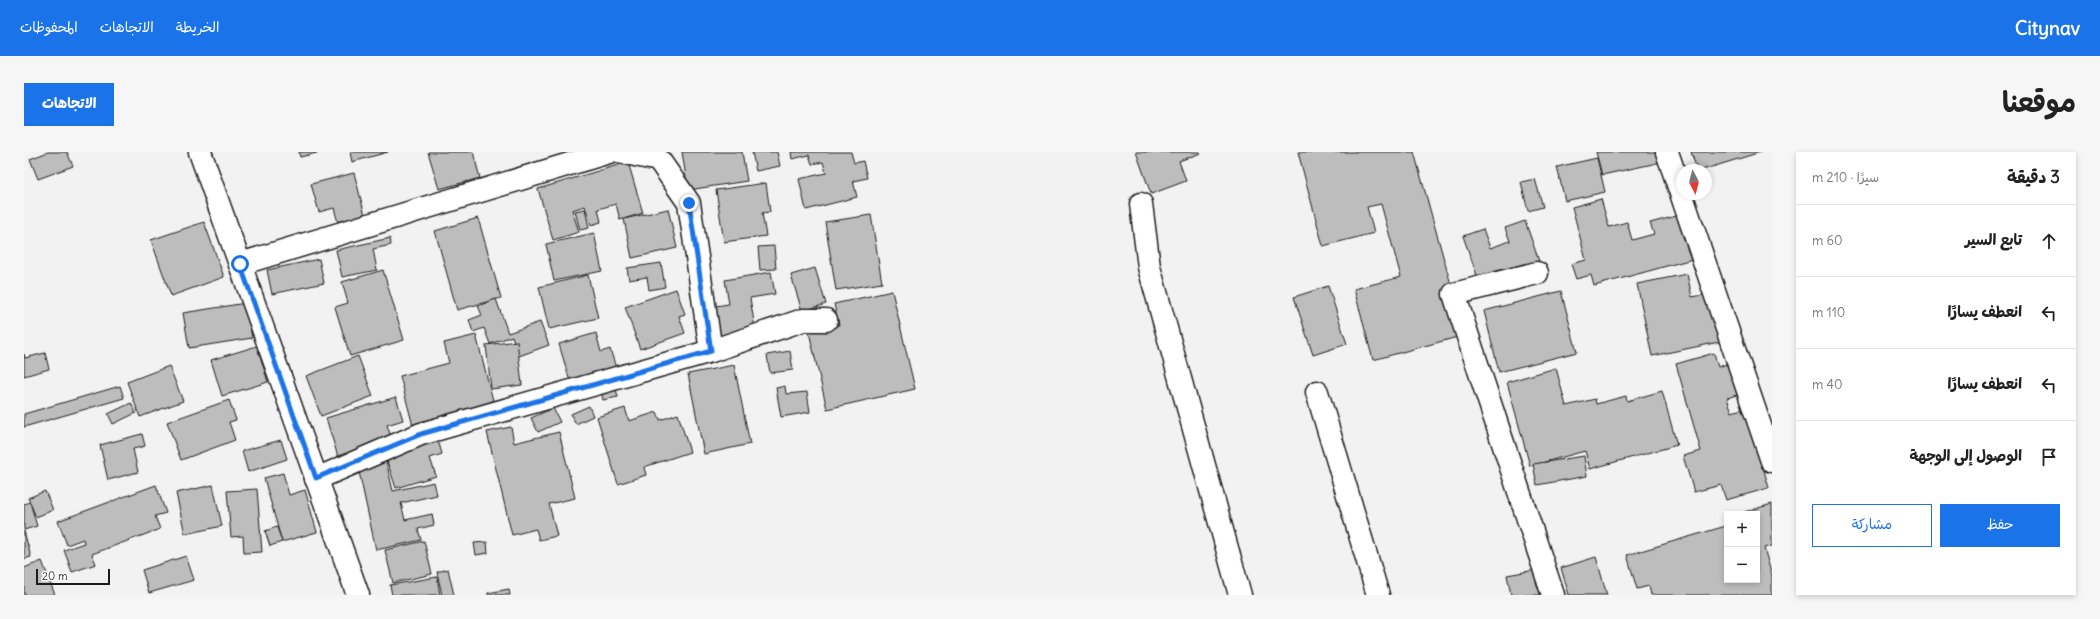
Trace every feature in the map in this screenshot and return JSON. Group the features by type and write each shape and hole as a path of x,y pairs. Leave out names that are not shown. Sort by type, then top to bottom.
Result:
{"street":[{"path":"200,152 358,595"},
{"path":"240,264 610,152"},
{"path":"621,152 659,160 689,203 711,351"},
{"path":"1667,152 1772,461"},
{"path":"1141,204 1148,267 1240,595"},
{"path":"1537,273 1454,294 1553,595"},
{"path":"316,478 421,434 711,351 803,320 826,320"},
{"path":"1317,392 1378,595"}],"building":[{"path":"48,152 67,152 73,166 38,179 30,159"},
{"path":"299,152 321,152 300,157"},
{"path":"350,152 388,152 352,162"},
{"path":"428,152 473,152 480,178 439,189"},
{"path":"682,152 742,152 747,181 688,190"},
{"path":"752,152 777,152 780,166 756,171"},
{"path":"791,152 851,152 854,163 863,161 867,178 853,181 857,197 806,210 799,179 826,173 823,162 812,164 809,155 792,159"},
{"path":"1136,152 1201,153 1179,161 1186,181 1151,194"},
{"path":"1298,152 1414,152 1465,335 1373,360 1354,289 1401,277 1381,204 1367,207 1374,233 1323,246"},
{"path":"1596,152 1659,152 1662,162 1602,175"},
{"path":"1691,152 1761,152 1712,167 1712,164 1695,164"},
{"path":"1597,158 1605,192 1565,201 1557,167"},
{"path":"628,162 643,213 620,220 616,204 598,209 601,222 591,225 585,206 572,210 579,232 553,240 538,189"},
{"path":"354,173 366,219 339,226 334,208 319,212 311,184"},
{"path":"1535,179 1543,207 1528,211 1521,182"},
{"path":"766,183 770,212 762,213 766,236 724,242 716,190"},
{"path":"1601,199 1609,227 1627,222 1632,240 1654,234 1650,223 1684,214 1696,258 1594,286 1591,275 1576,279 1571,264 1586,260 1572,207"},
{"path":"585,209 589,228 580,230 575,211"},
{"path":"668,209 677,248 632,258 624,219"},
{"path":"871,215 882,283 836,290 825,222"},
{"path":"478,218 501,298 457,310 435,231"},
{"path":"1525,221 1539,261 1479,281 1463,236 1483,229 1490,248 1510,241 1505,228"},
{"path":"204,222 224,277 171,296 151,240"},
{"path":"594,233 602,271 554,281 546,244"},
{"path":"390,238 391,245 373,249 377,270 342,277 336,250"},
{"path":"774,246 776,269 760,270 758,247"},
{"path":"319,259 324,283 272,294 267,270"},
{"path":"661,263 665,287 649,290 647,277 629,280 627,268"},
{"path":"815,268 826,304 802,311 791,275"},
{"path":"383,270 404,340 350,356 335,307 348,303 342,282"},
{"path":"771,272 775,294 750,298 755,328 715,342 709,307 729,304 725,280"},
{"path":"1687,274 1692,297 1714,293 1724,341 1652,356 1637,284"},
{"path":"588,275 598,318 549,329 539,287"},
{"path":"1328,286 1347,344 1313,355 1294,297"},
{"path":"676,289 685,314 679,316 685,333 640,349 625,307"},
{"path":"892,291 915,389 827,409 808,328 822,329 839,325 834,304"},
{"path":"1561,291 1577,352 1499,372 1484,311"},
{"path":"496,299 508,333 540,322 549,345 519,356 512,336 490,344 484,328 473,332 469,320 482,315 478,306"},
{"path":"246,303 252,338 189,348 183,313"},
{"path":"596,333 601,352 610,349 617,371 571,385 559,344"},
{"path":"476,335 494,404 413,426 400,376 449,363 444,343"},
{"path":"517,341 522,385 491,389 486,345"},
{"path":"257,346 268,382 222,396 211,360"},
{"path":"790,351 793,370 770,373 767,355"},
{"path":"45,353 49,369 24,376 24,354 25,358"},
{"path":"1714,353 1718,367 1734,362 1743,393 1727,398 1732,412 1746,408 1769,488 1726,500 1721,485 1694,492 1683,456 1701,451 1676,364"},
{"path":"358,356 373,396 321,416 306,376"},
{"path":"734,365 750,444 704,454 688,374"},
{"path":"169,366 183,401 140,417 127,382"},
{"path":"1556,368 1566,406 1595,399 1596,404 1626,396 1627,401 1662,391 1677,445 1590,469 1585,451 1530,466 1507,382"},
{"path":"120,386 124,398 24,427 24,414"},
{"path":"785,386 786,394 807,392 810,412 781,417 776,388"},
{"path":"616,389 618,397 603,400 601,391"},
{"path":"396,397 403,420 387,425 393,443 339,460 326,418"},
{"path":"229,400 236,420 229,422 235,440 181,460 167,422"},
{"path":"131,403 136,413 113,424 108,414"},
{"path":"589,406 593,416 576,424 571,414"},
{"path":"553,408 560,422 538,432 531,418"},
{"path":"625,408 629,421 657,412 660,420 678,414 690,452 644,467 646,475 618,484 597,417"},
{"path":"511,427 514,443 559,432 575,498 549,504 557,536 539,540 536,529 512,535 487,432"},
{"path":"436,433 442,454 430,458 436,476 396,488 385,455"},
{"path":"142,434 145,446 133,449 138,472 108,480 100,445"},
{"path":"281,440 287,459 248,472 242,451"},
{"path":"1584,456 1587,476 1537,485 1533,464"},
{"path":"386,461 393,491 434,482 437,495 401,503 405,520 432,514 434,525 418,529 421,540 376,550 358,467"},
{"path":"283,473 289,495 305,490 317,532 282,542 264,478"},
{"path":"156,485 166,513 155,516 160,529 92,554 96,564 72,572 64,550 84,543 83,539 67,545 58,521"},
{"path":"213,485 222,526 185,534 176,493"},
{"path":"257,489 262,552 244,553 243,536 231,537 227,491"},
{"path":"45,491 53,510 36,517 28,498"},
{"path":"30,502 37,526 24,530 24,504"},
{"path":"1772,504 1772,546 1764,548 1772,576 1772,595 1651,595 1649,586 1637,589 1627,555 1724,527 1724,583 1760,583 1760,511 1748,511"},
{"path":"277,527 282,542 270,546 265,531"},
{"path":"24,531 31,557 24,559"},
{"path":"424,541 432,574 393,583 385,550"},
{"path":"487,542 488,553 476,555 474,543"},
{"path":"186,556 194,580 149,593 142,570"},
{"path":"1596,557 1607,595 1569,595 1561,568"},
{"path":"42,561 55,595 24,595 24,568"},
{"path":"448,569 454,595 442,595 437,572"},
{"path":"1541,569 1546,595 1511,595 1507,575"},
{"path":"437,577 440,595 392,595 390,585"},
{"path":"509,589 510,595 488,595 488,593"}],"route":[{"path":"240,264 316,478 421,434 711,351 689,203"}]}
